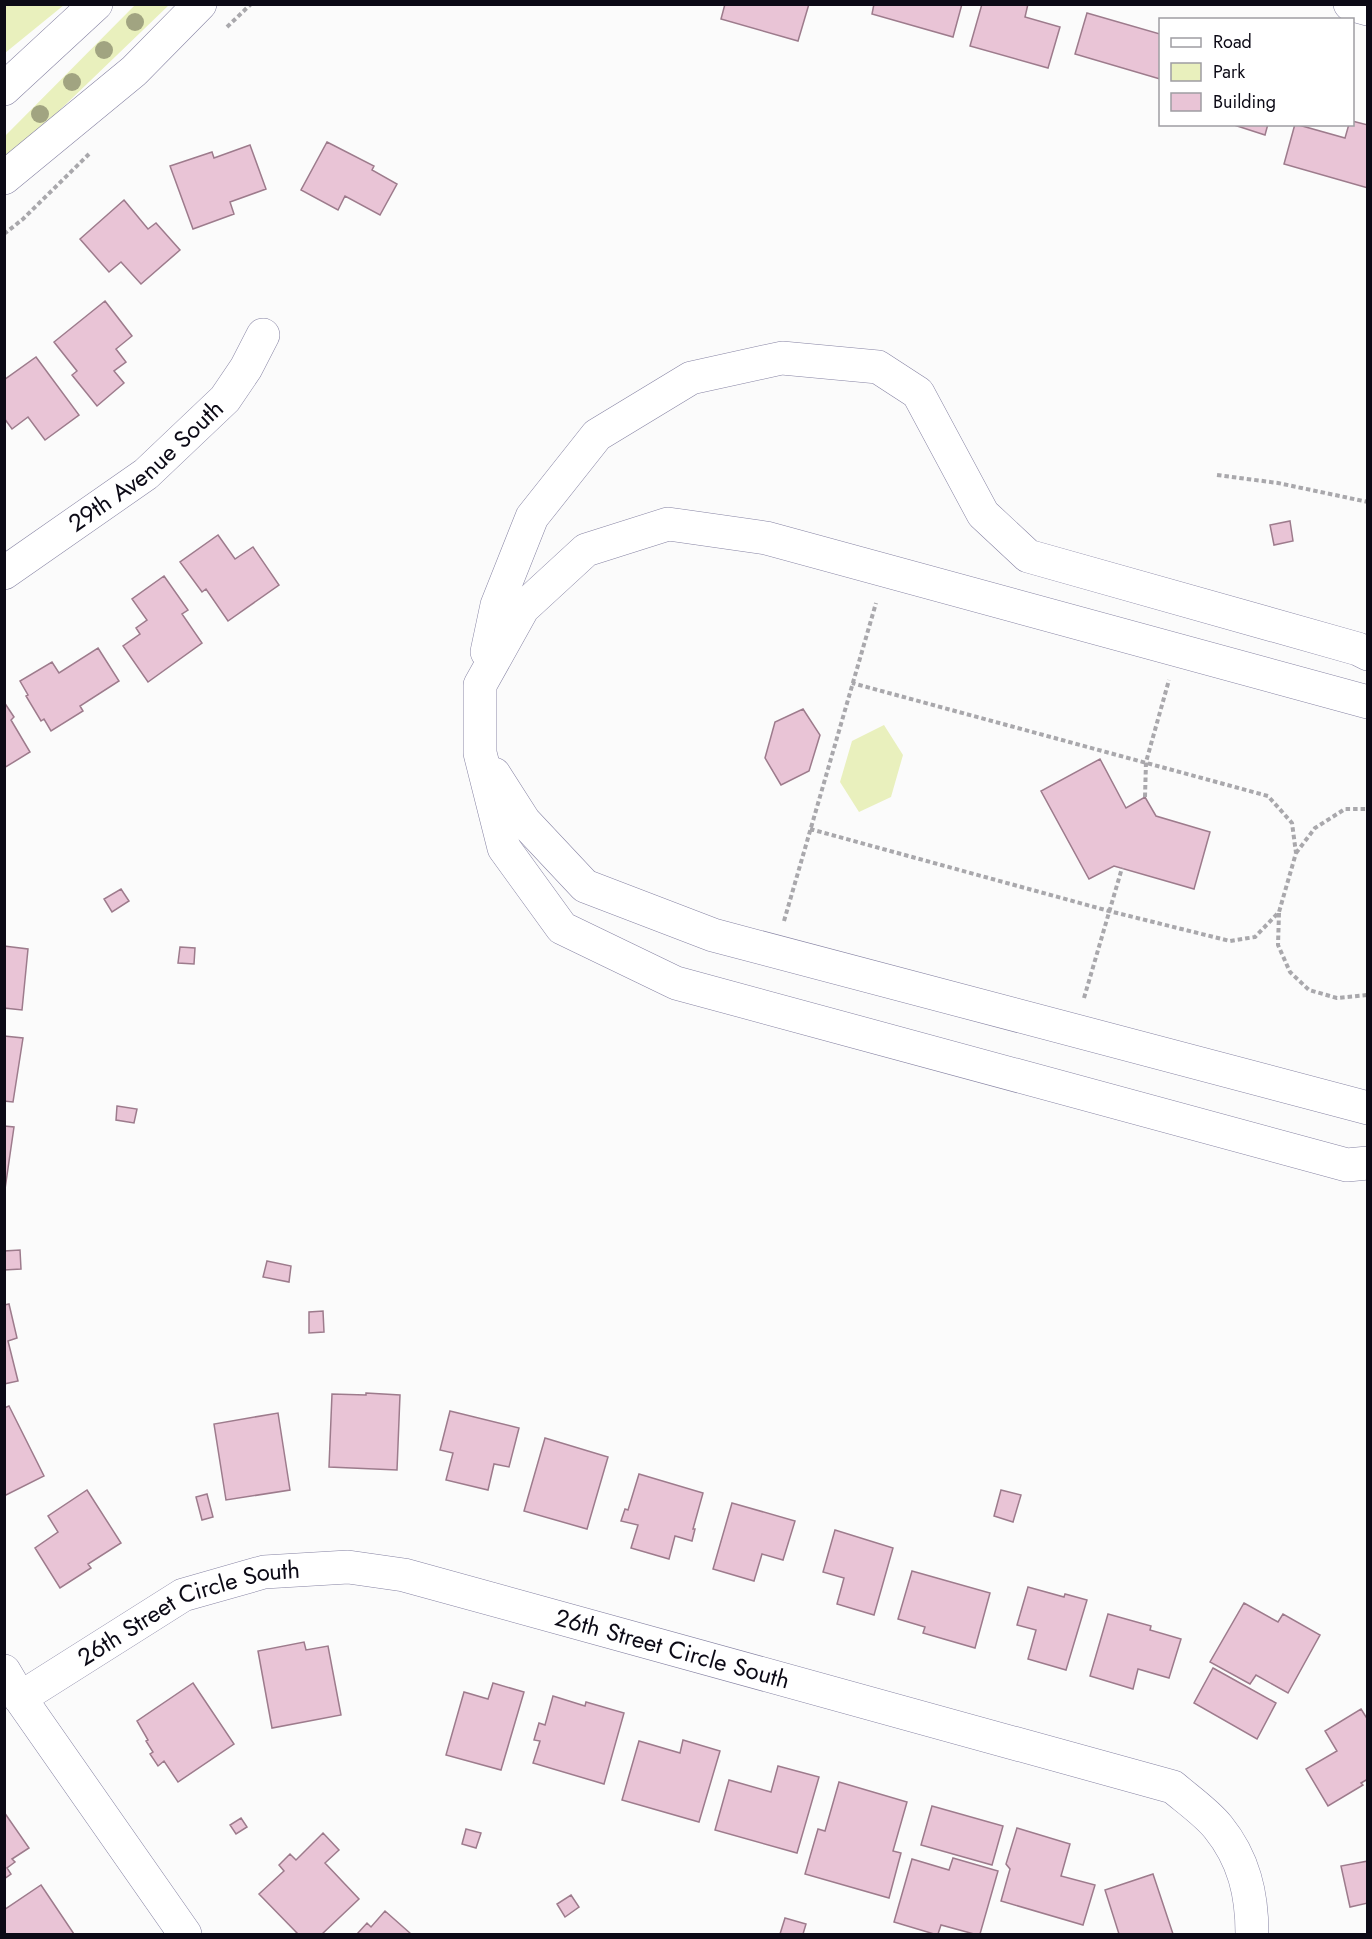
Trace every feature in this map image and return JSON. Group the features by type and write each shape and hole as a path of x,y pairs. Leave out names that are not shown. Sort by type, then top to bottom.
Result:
{"street":[{"path":"14,81 96,4"},
{"path":"4,178 134,71 200,4"},
{"path":"1350,4 1368,9"},
{"name":"29th Avenue South","path":"4,573 146,474 225,399 246,368 263,335"},
{"path":"1368,654 1358,649 1028,556 983,514 918,393 878,367 782,358 691,378 597,435 532,517 497,605 480,685 480,753 504,848 562,928 676,983 1347,1165 1368,1163"},
{"path":"480,685 523,608 586,550 668,524 766,538 1368,702"},
{"path":"480,753 524,820 585,886 713,934 1368,1108"},
{"name":"26th Street Circle South","path":"185,1935 13,1684 183,1595 264,1572 348,1567 404,1575 1173,1787 1217,1826 1242,1864 1252,1909 1252,1935"}],"path":[{"path":"1217,475 1278,483 1368,502"},
{"path":"775,951 885,570"},
{"path":"1145,797 1146,762 1177,650"},
{"path":"852,683 1268,796 1292,823 1296,853"},
{"path":"1368,809 1345,809 1316,828 1296,853 1279,912 1278,945 1290,972 1310,990 1336,998 1368,995"},
{"path":"810,829 1109,911 1230,941 1255,937 1279,912"},
{"path":"1074,1030 1122,868"}],"green space":[{"path":"5,4 64,4 64,5 5,53"},
{"path":"135,5 169,5 37,132 5,158 5,136"},
{"path":"884,725 903,755 891,797 859,812 840,782 852,741"}],"building":[{"path":"725,4 809,4 798,41 721,19"},
{"path":"874,4 962,4 953,37 872,14"},
{"path":"982,4 1028,4 1025,17 1060,27 1048,68 970,46"},
{"path":"1087,13 1159,34 1159,79 1075,54"},
{"path":"1354,122 1368,125 1368,188 1284,164 1294,126 1345,138 1348,126 1354,126"},
{"path":"1237,126 1267,126 1265,135"},
{"path":"327,142 374,166 372,170 397,184 380,215 345,196 338,210 301,190"},
{"path":"250,145 266,189 230,202 234,214 193,229 170,166 212,152 214,158"},
{"path":"124,200 148,229 156,223 180,250 141,284 121,262 109,272 80,239"},
{"path":"105,301 132,336 116,349 126,362 114,371 124,383 97,406 72,375 77,371 54,342"},
{"path":"36,357 79,415 45,440 28,417 12,429 4,418 4,380"},
{"path":"1290,521 1293,541 1274,545 1270,525"},
{"path":"218,535 235,559 253,547 279,585 228,621 206,589 202,592 180,562"},
{"path":"164,576 188,610 182,614 202,643 148,682 123,646 140,634 136,628 147,620 132,599"},
{"path":"98,648 119,681 80,706 83,711 51,731 44,719 41,721 20,681 52,662 59,673"},
{"path":"4,702 14,717 11,720 30,752 4,768"},
{"path":"803,709 820,735 809,771 781,785 765,758 775,722"},
{"path":"1100,759 1126,808 1145,797 1156,816 1210,832 1194,889 1114,866 1089,879 1041,791"},
{"path":"121,889 129,901 112,912 104,899"},
{"path":"4,946 28,949 22,1010 4,1008"},
{"path":"180,947 195,948 194,964 178,963"},
{"path":"4,1036 23,1038 13,1102 4,1101"},
{"path":"117,1106 137,1109 134,1123 116,1120"},
{"path":"4,1126 14,1127 5,1189 4,1189"},
{"path":"20,1250 21,1269 4,1270 4,1251"},
{"path":"267,1261 291,1266 289,1282 263,1277"},
{"path":"9,1304 17,1338 8,1341 18,1381 4,1384 4,1305"},
{"path":"323,1311 324,1332 309,1333 309,1312"},
{"path":"366,1393 400,1395 397,1470 329,1467 332,1394 366,1395"},
{"path":"9,1406 44,1476 4,1496 4,1408"},
{"path":"450,1411 519,1428 509,1467 494,1464 488,1490 446,1480 453,1453 440,1450"},
{"path":"278,1413 290,1490 226,1500 214,1424"},
{"path":"545,1438 608,1457 587,1529 524,1511"},
{"path":"639,1474 703,1493 692,1541 675,1536 669,1559 631,1548 638,1525 621,1521 625,1509 628,1510"},
{"path":"87,1490 121,1543 88,1564 91,1568 60,1588 35,1548 58,1532 48,1516"},
{"path":"1001,1490 1021,1495 1013,1522 994,1516"},
{"path":"207,1494 213,1517 202,1520 196,1497"},
{"path":"732,1503 795,1521 783,1560 762,1554 754,1581 713,1569"},
{"path":"835,1530 893,1548 874,1615 837,1604 844,1578 823,1572"},
{"path":"912,1571 990,1593 975,1648 923,1633 925,1627 898,1619"},
{"path":"1028,1587 1064,1597 1065,1594 1087,1600 1066,1670 1028,1659 1036,1630 1017,1625"},
{"path":"1244,1603 1278,1622 1283,1614 1320,1635 1288,1693 1256,1675 1250,1684 1210,1662"},
{"path":"1108,1614 1151,1626 1150,1630 1181,1639 1169,1678 1138,1669 1133,1689 1090,1676"},
{"path":"304,1642 306,1650 328,1646 341,1715 272,1728 258,1651"},
{"path":"1213,1668 1276,1703 1257,1739 1194,1703"},
{"path":"193,1683 234,1744 178,1782 164,1761 158,1766 150,1754 153,1752 137,1721"},
{"path":"493,1683 524,1692 501,1770 446,1755 464,1692 488,1699"},
{"path":"553,1696 585,1706 586,1702 624,1713 604,1784 533,1763 540,1741 534,1740 539,1723 545,1725"},
{"path":"1361,1709 1368,1720 1368,1779 1361,1783 1363,1785 1328,1806 1306,1769 1337,1751 1325,1731"},
{"path":"683,1740 720,1751 699,1822 622,1800 639,1741 680,1753"},
{"path":"778,1766 819,1777 797,1853 715,1830 729,1780 771,1792"},
{"path":"839,1782 907,1802 893,1851 901,1853 889,1898 805,1874 818,1829 825,1831"},
{"path":"932,1806 1003,1826 992,1865 921,1845"},
{"path":"4,1812 29,1848 12,1859 15,1862 7,1868 11,1874 4,1879"},
{"path":"241,1818 247,1827 236,1834 230,1825"},
{"path":"1017,1828 1070,1844 1061,1876 1095,1885 1083,1925 1001,1901 1010,1869 1006,1864"},
{"path":"466,1829 481,1833 476,1848 462,1844"},
{"path":"323,1833 339,1850 325,1863 359,1899 322,1934 298,1934 259,1894 284,1871 279,1865 290,1854 296,1860"},
{"path":"953,1858 998,1871 980,1934 941,1925 938,1934 934,1934 894,1922 912,1859 949,1870"},
{"path":"1368,1861 1368,1903 1350,1907 1341,1866"},
{"path":"1153,1874 1173,1934 1119,1934 1105,1890"},
{"path":"41,1885 74,1934 4,1934 4,1910"},
{"path":"571,1895 579,1907 565,1917 557,1904"},
{"path":"385,1911 411,1934 357,1934 367,1923 371,1927"},
{"path":"785,1918 806,1924 803,1934 780,1934"}]}
